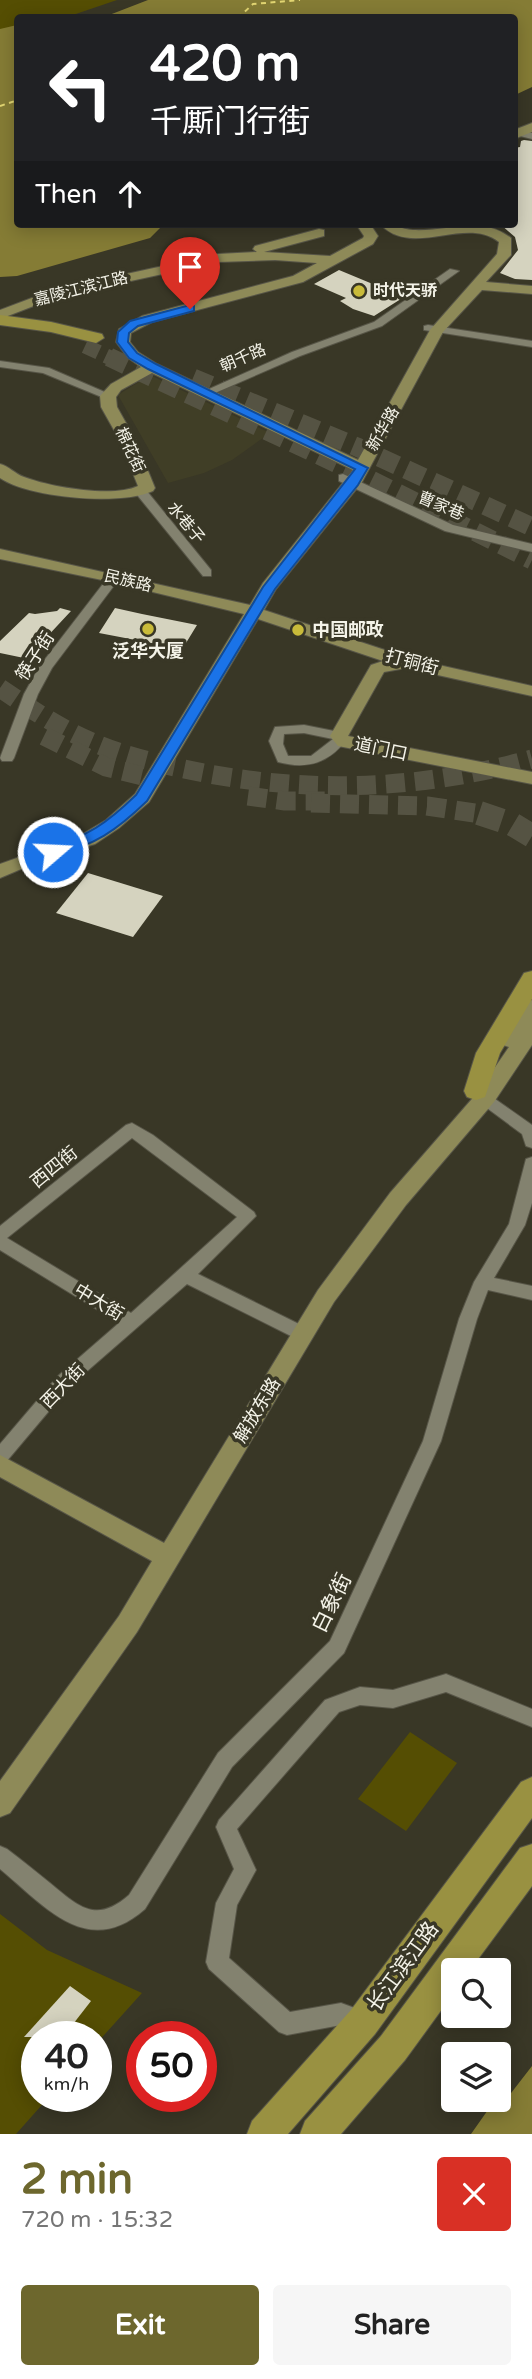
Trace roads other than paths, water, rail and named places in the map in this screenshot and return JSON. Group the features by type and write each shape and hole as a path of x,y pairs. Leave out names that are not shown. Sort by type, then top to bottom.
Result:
{"main road":[{"path":"320,228 306,240 301,249 320,259"},
{"name":"嘉陵江滨江路","path":"2,299 261,248 320,228"},
{"path":"357,465 152,367 133,355 122,342 124,332 134,324 298,279 320,259 368,241 370,236 365,228"},
{"name":"新华路","path":"0,872 26,860 79,843 114,825 142,798 247,615 259,584 348,480 432,329 468,286 478,284 504,255 506,242 488,231 471,229 439,234 409,234 396,228"},
{"name":"嘉陵江滨江路","path":"0,317 20,305 54,294 218,258 320,259"},
{"path":"478,284 532,288"},
{"path":"2,299 19,300 20,305"},
{"name":"嘉陵江滨江路","path":"0,317 51,327 91,342 0,326"},
{"path":"108,396 116,387 152,367"},
{"name":"棉花街","path":"0,469 16,481 90,494 111,497 142,493 147,488 127,439 109,407 108,396"},
{"name":"民族路","path":"0,554 107,576 247,615"},
{"name":"民族路","path":"0,561 247,615"},
{"name":"新华路","path":"0,863 70,838 105,820 130,795 247,615"},
{"name":"打铜街","path":"247,615 407,663 532,691"},
{"name":"打铜街","path":"247,615 372,661 377,669"},
{"path":"377,669 392,663 407,663"},
{"name":"道门口","path":"377,669 340,737 344,742 523,777"},
{"path":"523,777 532,784"},
{"path":"481,1094 488,1053 532,979"},
{"name":"解放东路","path":"481,1094 532,1007"},
{"name":"解放东路","path":"0,1804 128,1624 164,1555 297,1332 532,1029"},
{"path":"0,1465 164,1555"},
{"name":"解放东路","path":"0,1779 164,1555"},
{"name":"长江滨江路","path":"265,2134 363,2022 532,1792"},
{"path":"318,2134 393,2048 532,1859"}],"street":[{"name":"朝千路","path":"204,394 296,354 378,324 454,271"},
{"path":"432,329 532,344"},
{"path":"0,364 45,370 108,396"},
{"name":"曹家巷","path":"348,480 449,528 532,548"},
{"name":"水巷子","path":"142,493 207,573"},
{"name":"筷子街","path":"7,758 31,694 46,667 110,583"},
{"path":"481,1094 529,1131 532,1142"},
{"name":"西四街","path":"0,1235 132,1129"},
{"name":"中大街","path":"0,1242 132,1322 248,1216 210,1191 178,1162 132,1129"},
{"name":"白象街","path":"0,1856 74,1916 107,1921 123,1915 137,1902 225,1760 337,1647 432,1441 468,1318 483,1282 517,1225 530,1183 532,1163"},
{"path":"185,1275 297,1332"},
{"path":"483,1282 532,1293"},
{"name":"西大街","path":"0,1457 64,1381 132,1322"},
{"path":"363,2022 341,2014 287,2024 217,1962 228,1903 245,1871 226,1827 332,1706 360,1696 393,1699 446,1683 532,1718"}],"tunnel":[{"path":"85,346 113,359"},
{"path":"109,357 355,472 532,560"},
{"path":"193,378 357,447 532,527"},
{"path":"0,688 56,724 104,747 155,762 237,778 279,783 364,785 448,777 532,759"},
{"path":"44,736 106,767 143,776"},
{"path":"248,796 285,801 327,801"},
{"path":"311,803 427,806 483,814"},
{"path":"483,814 488,815"},
{"path":"483,814 512,824 532,836"}],"place":[{"name":"时代天骄","path":"359,291"},
{"name":"泛华大厦","path":"148,629"},
{"name":"中国邮政","path":"298,630"}]}
